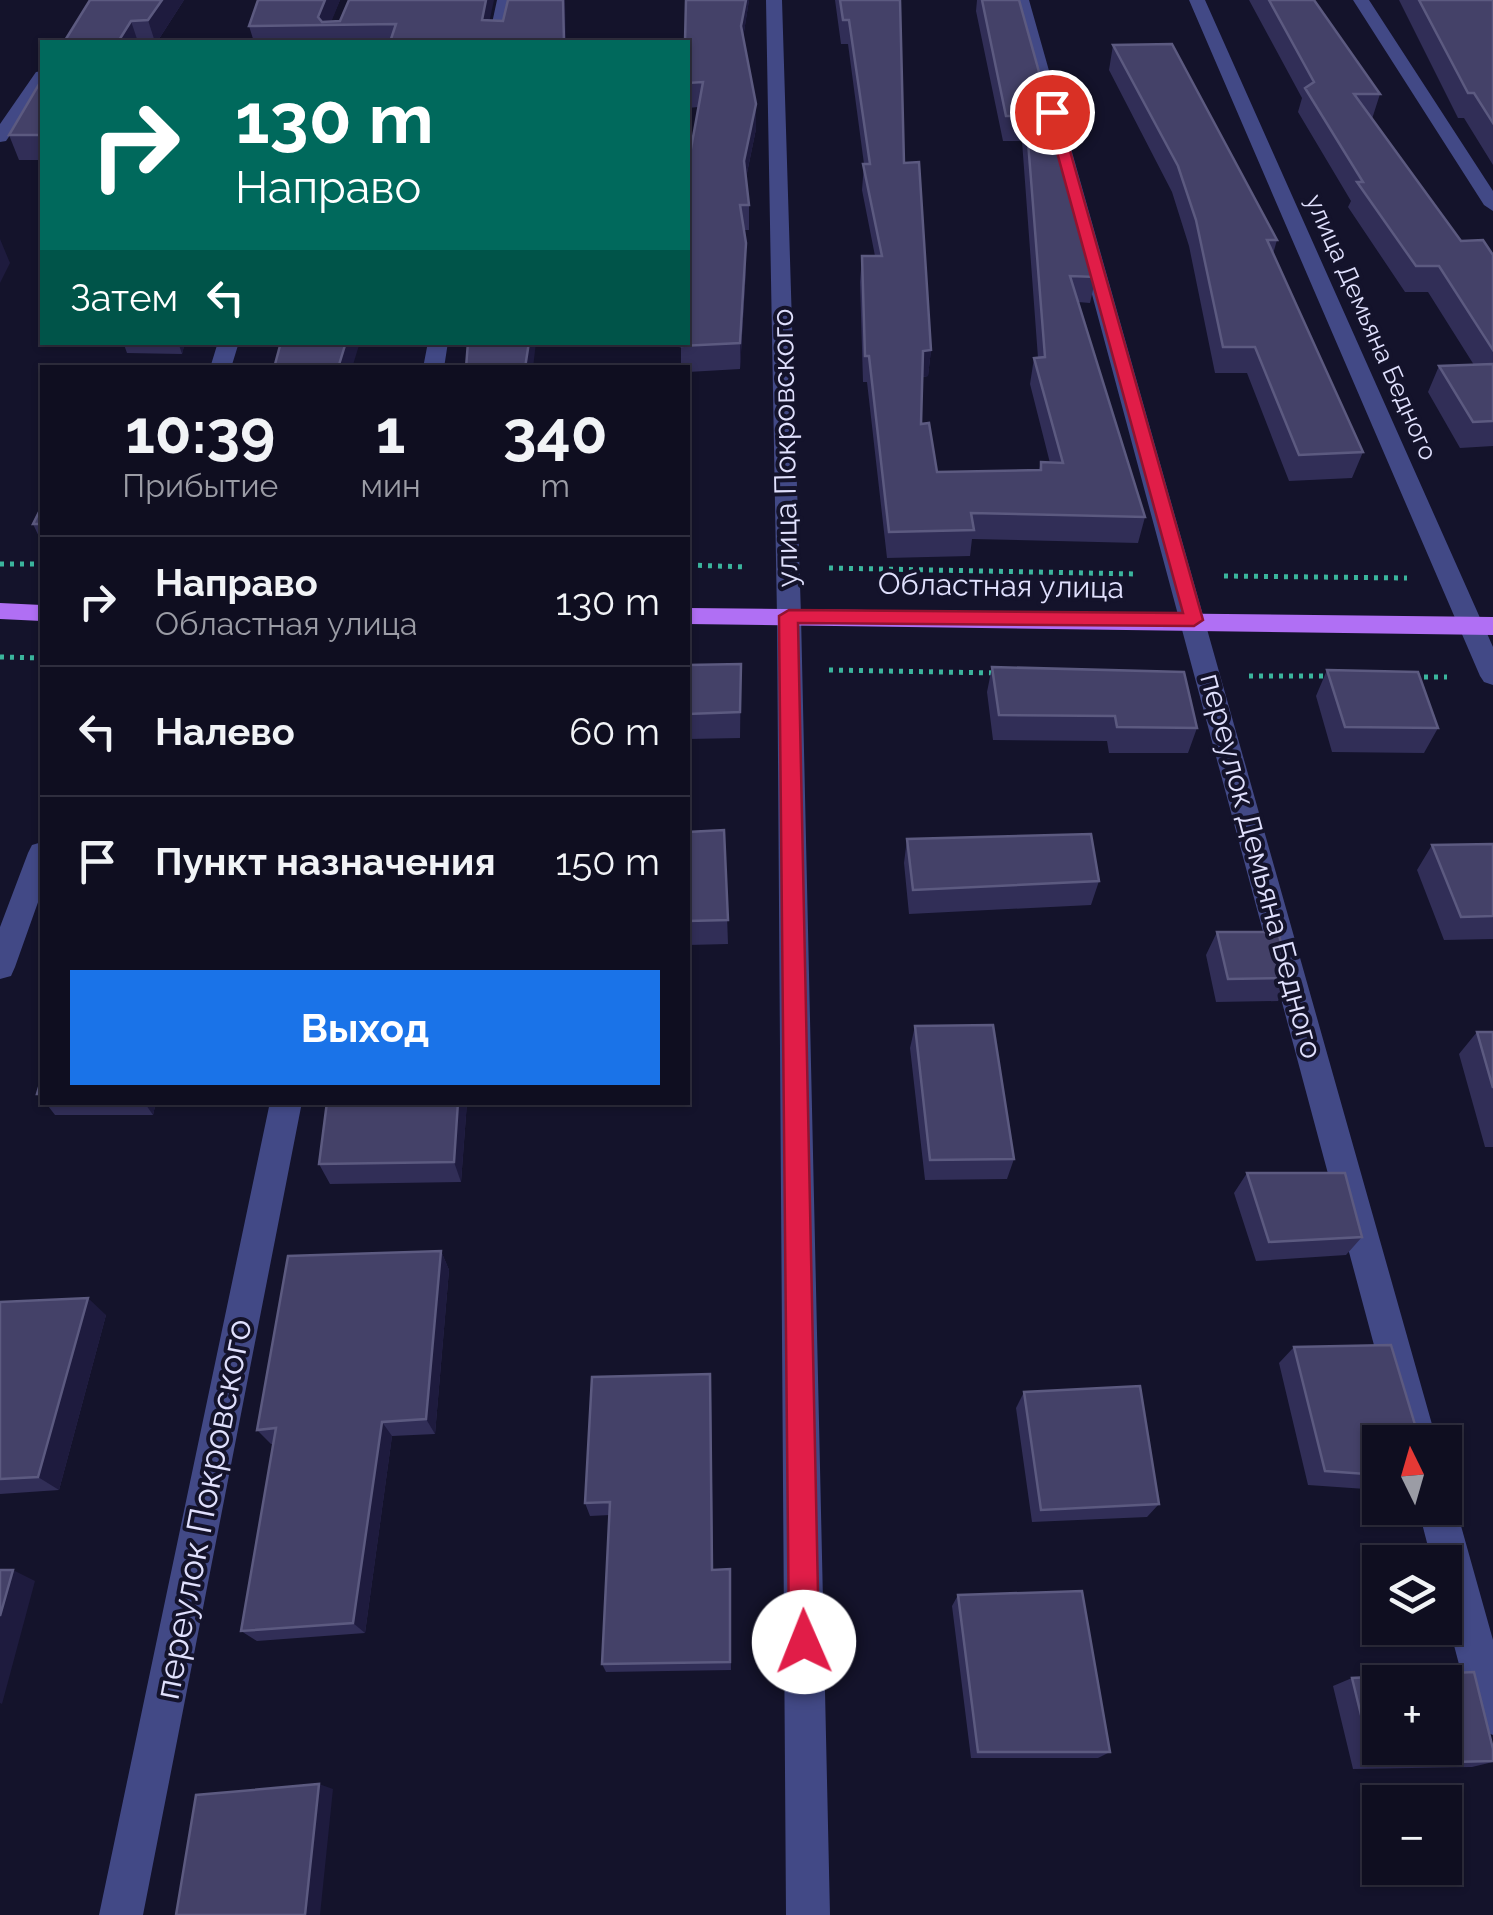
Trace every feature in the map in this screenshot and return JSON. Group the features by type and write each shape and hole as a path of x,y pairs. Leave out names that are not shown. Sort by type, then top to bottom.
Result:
{"main road":[{"path":"0,612 40,612"},
{"name":"Областная улица","path":"690,616 1483,626"}],"street":[{"path":"496,40 504,0"},
{"name":"улица Покровского","path":"774,0 790,670 808,1915"},
{"name":"переулок Демьяна Бедного","path":"1021,0 1414,1425"},
{"name":"улица Демьяна Бедного","path":"1197,0 1453,579 1483,626 1493,676"},
{"path":"1361,0 1493,205"},
{"path":"0,137 40,79"},
{"path":"0,967 40,859"},
{"name":"переулок Покровского","path":"121,1915 285,1105"},
{"path":"1441,1525 1493,1714"}],"path":[{"path":"0,564 40,564"},
{"path":"690,565 1453,579"},
{"path":"0,657 40,658"},
{"path":"790,670 1009,673"},
{"path":"1209,676 1342,676"},
{"path":"1398,677 1455,677"}],"building":[{"path":"90,0 162,0 148,20 131,21 119,40 65,40"},
{"path":"258,0 325,0 318,17 322,22 340,21 349,0 486,0 482,20 503,21 508,0 563,0 564,40 391,40 396,24 249,26"},
{"path":"686,0 746,0 741,26 756,104 744,161 749,205 740,205 746,243 740,343 681,346 690,345 690,154 703,82 690,83 690,40 685,40"},
{"path":"840,0 900,0 904,163 919,162 931,350 923,351 921,424 929,423 937,472 1041,470 1041,462 1063,463 1034,358 1045,357 1026,116 1006,116 982,0 1019,0 1096,277 1070,276 1145,517 971,513 974,530 889,532 869,356 865,356 862,256 882,256 863,164 870,164 849,20 843,20"},
{"path":"1269,0 1314,0 1380,94 1354,94 1461,241 1483,240 1493,255 1493,350 1439,266 1416,266 1357,182 1363,182 1305,88 1314,82"},
{"path":"1419,0 1493,0 1493,123 1474,93 1468,93"},
{"path":"1172,44 1277,240 1267,240 1363,452 1299,455 1255,347 1223,347 1196,220 1178,166 1113,45"},
{"path":"40,82 40,135 9,135"},
{"path":"280,345 345,345 339,365 275,365"},
{"path":"468,345 529,345 525,365 466,365"},
{"path":"1493,364 1493,421 1473,422 1439,366"},
{"path":"741,664 740,712 690,714 690,665"},
{"path":"992,667 1184,672 1197,728 1117,727 1115,716 999,715"},
{"path":"1327,670 1418,672 1438,728 1345,727"},
{"path":"724,830 728,920 690,921 690,832"},
{"path":"1091,834 1099,881 913,890 907,839"},
{"path":"1493,844 1493,916 1461,917 1432,845"},
{"path":"1217,932 1278,932 1291,978 1228,979"},
{"path":"993,1025 1014,1159 930,1160 915,1026"},
{"path":"1477,1032 1493,1032 1493,1088"},
{"path":"327,1105 458,1105 454,1162 319,1164"},
{"path":"1247,1173 1345,1173 1362,1237 1269,1242"},
{"path":"441,1251 426,1419 382,1422 353,1623 241,1631 276,1428 257,1430 288,1256"},
{"path":"88,1298 38,1477 0,1479 0,1302"},
{"path":"1391,1345 1415,1425 1362,1425 1362,1474 1325,1471 1294,1347"},
{"path":"710,1374 712,1570 730,1569 730,1662 602,1664 610,1502 585,1503 592,1377"},
{"path":"1140,1386 1159,1504 1041,1510 1024,1392"},
{"path":"0,1570 13,1570 0,1616"},
{"path":"1082,1591 1110,1752 978,1752 958,1595"},
{"path":"1474,1672 1493,1761 1462,1762 1462,1673"},
{"path":"1352,1678 1362,1678 1362,1719"},
{"path":"319,1784 305,1915 176,1915 196,1795"}],"route":[{"path":"804,1642 789,616 1194,620 1052,112"}]}
